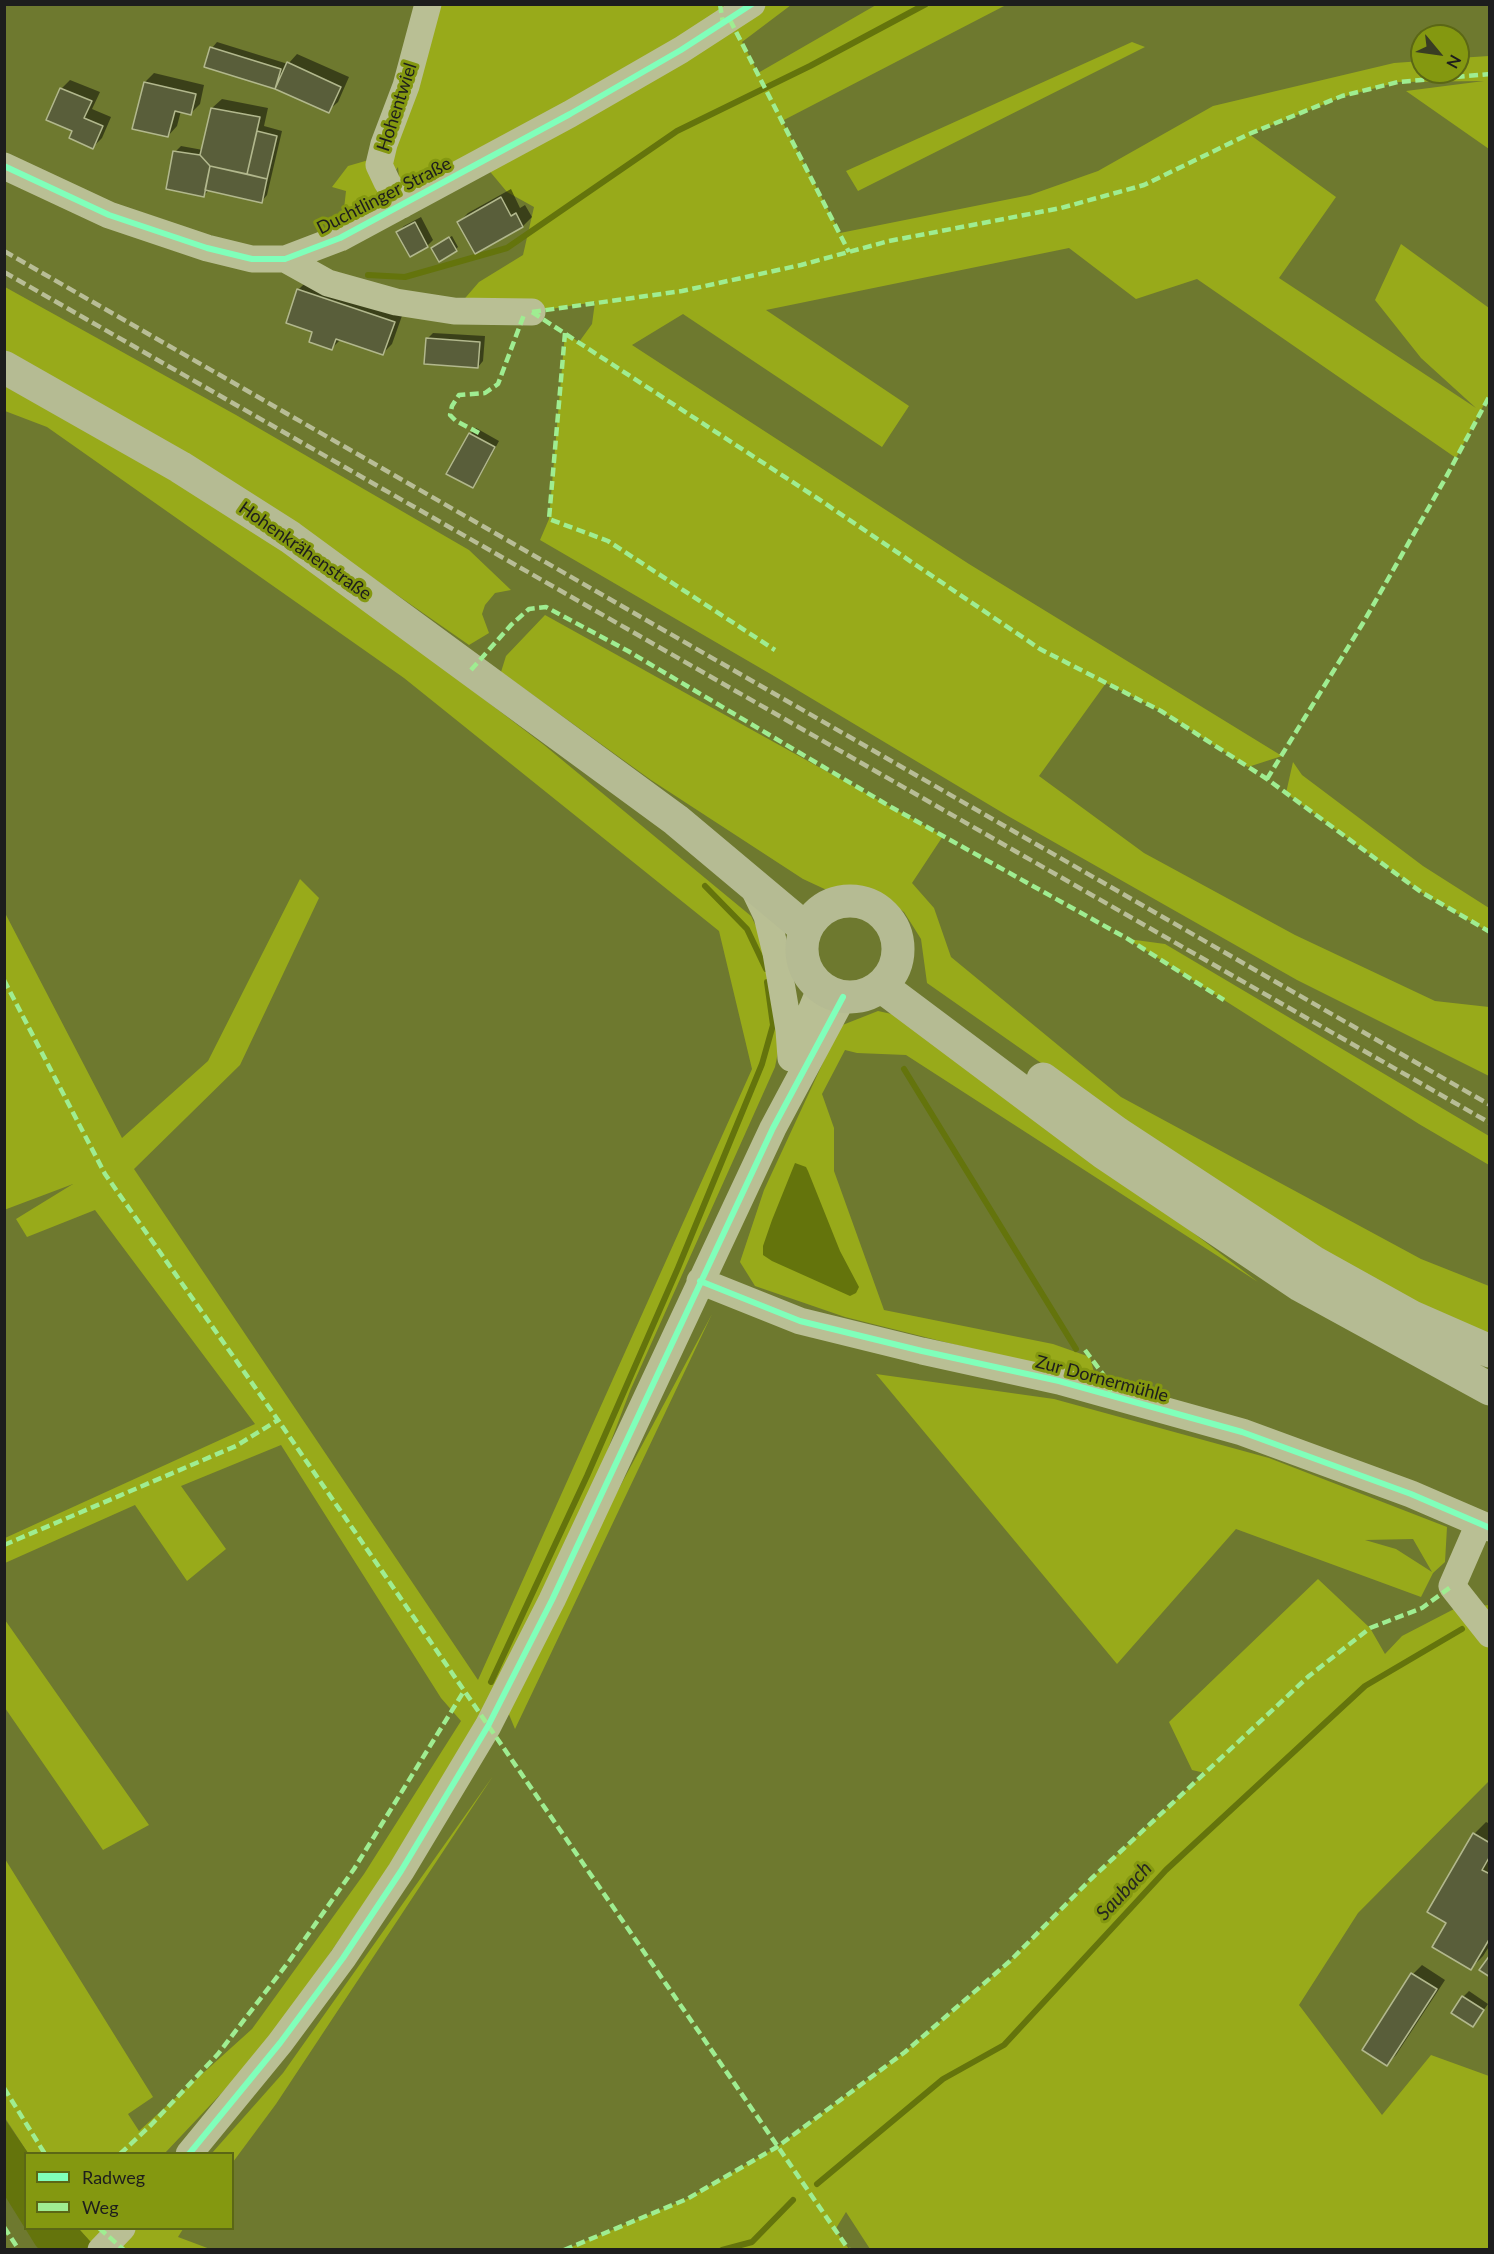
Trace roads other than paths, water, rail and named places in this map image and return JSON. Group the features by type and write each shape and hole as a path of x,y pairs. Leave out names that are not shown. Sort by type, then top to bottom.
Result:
{"main road":[{"name":"Hohenkrähenstraße","path":"4,367 180,467 290,537 589,759 676,820"},
{"path":"676,820 751,883 815,918"},
{"path":"676,820 815,918"},
{"path":"857,900 879,909 887,916 897,937 898,959 887,978 863,996 832,992 813,980 803,961 801,950 815,918 834,902 857,900"},
{"path":"887,978 1315,1263 1412,1317 1490,1351"},
{"path":"887,978 1104,1153 1300,1285 1490,1389"}],"street":[{"name":"Hohentwiel","path":"402,205 379,165 384,144 406,86 428,4"},
{"name":"Duchtlinger Straße","path":"4,166 109,215 173,237 252,259 285,259 340,238 570,114 681,50 752,4"},
{"path":"87,204 100,223 116,232 140,240 161,240 173,237"},
{"path":"143,226 153,218 192,229 222,252"},
{"path":"285,259 328,283 396,303 454,310 532,312"},
{"path":"751,883 768,916 789,1030 791,1058"},
{"path":"773,1128 791,1058 832,992"},
{"path":"191,2152 280,2043 343,1959 401,1872 482,1736 552,1600 773,1128 832,992"},
{"name":"Zur Dornermühle","path":"700,1281 800,1321 922,1352 1059,1381 1242,1431 1412,1494 1484,1526 1452,1586 1490,1634"},
{"path":"101,2250 120,2230"}],"waterway":[{"path":"368,275 405,277 507,248 677,131 810,66 926,4"},
{"path":"705,886 747,929 766,969"},
{"path":"491,1682 587,1476 678,1268 762,1064 773,1025 767,982"},
{"path":"904,1069 1076,1349"},
{"name":"Saubach","path":"817,2184 943,2079 1004,2045 1166,1870 1365,1686 1462,1629"},
{"name":"Saubach","path":"722,2250 752,2242 793,2200"}],"railway":[{"path":"4,251 1490,1105"},
{"path":"4,272 1490,1123"}]}
